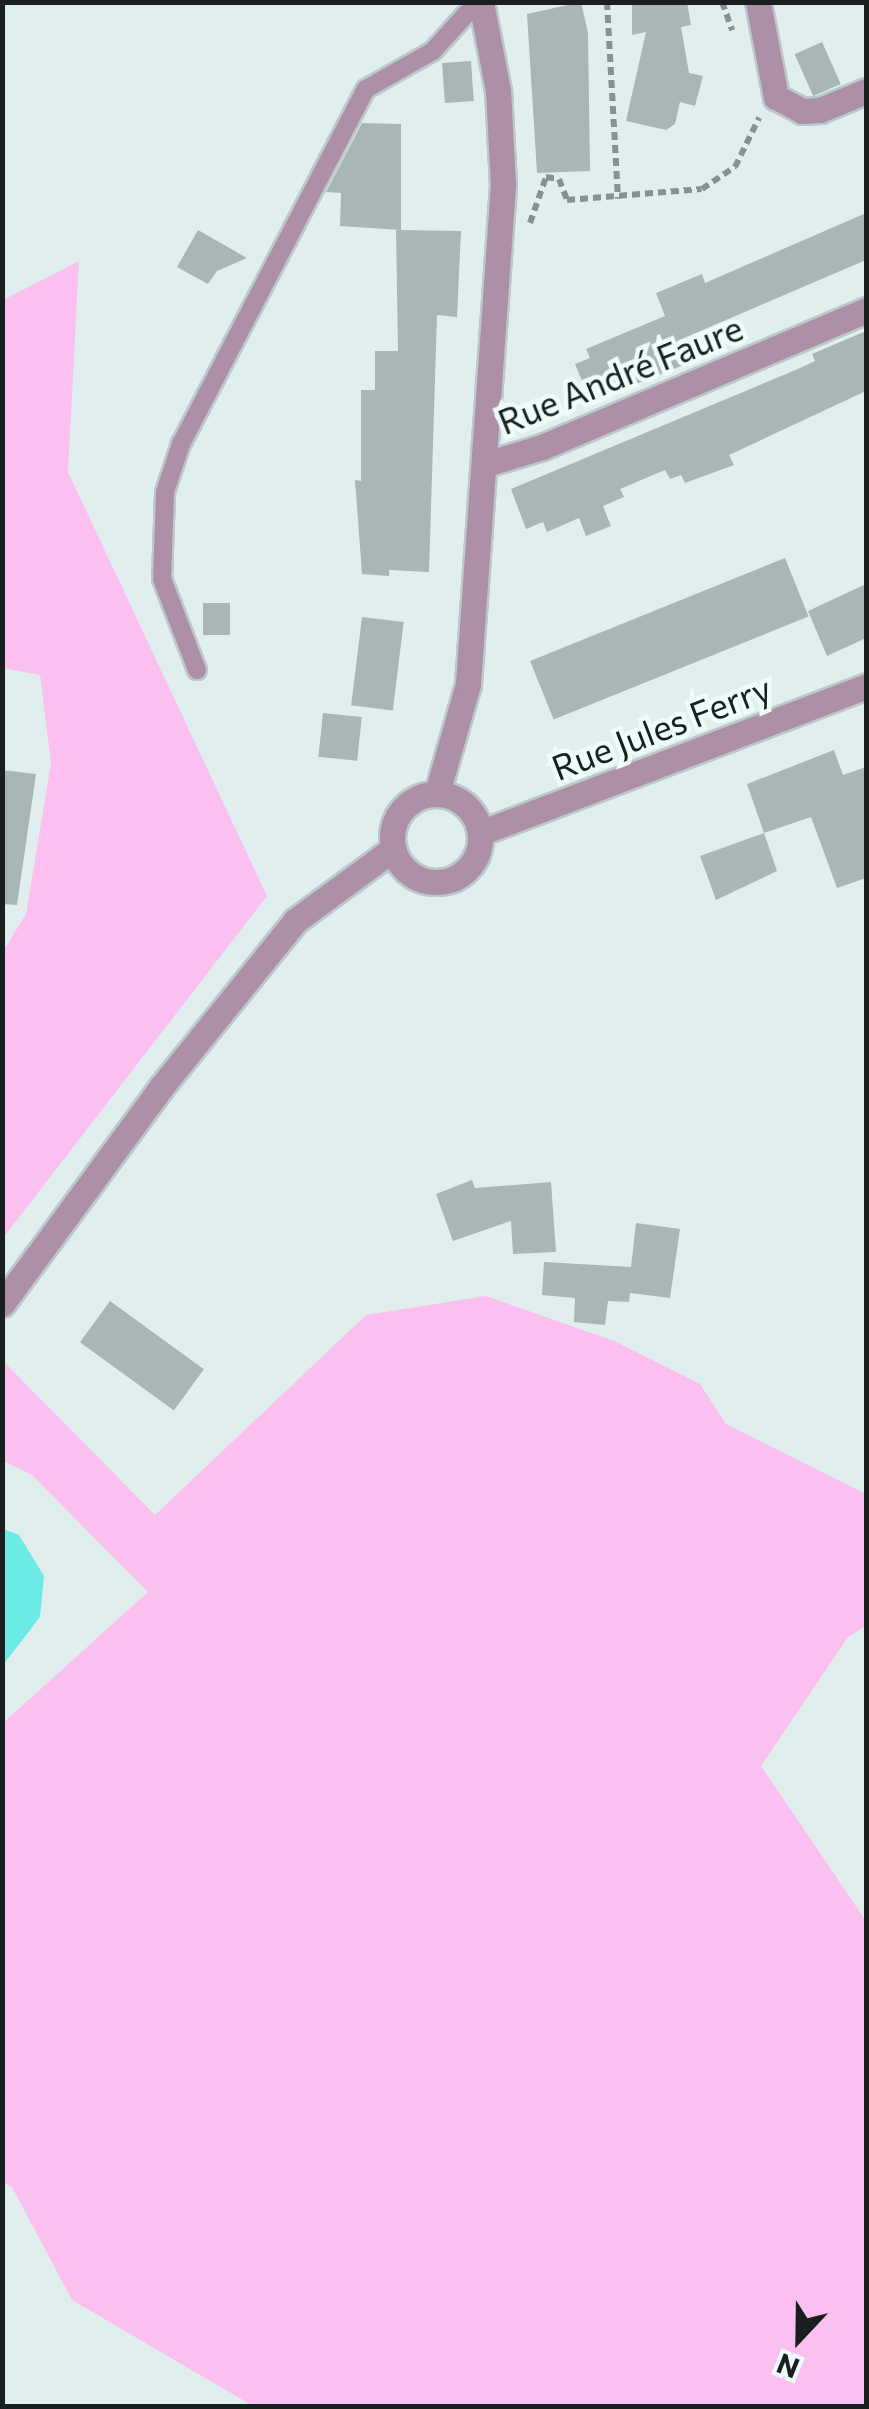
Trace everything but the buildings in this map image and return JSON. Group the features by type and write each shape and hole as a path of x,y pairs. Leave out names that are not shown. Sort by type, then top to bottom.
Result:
{"street":[{"path":"479,2 504,142 484,394 486,464"},
{"path":"758,2 776,98 802,111 820,110 866,91"},
{"name":"Rue André Faure","path":"437,794 468,684 486,464 542,448 866,310"},
{"name":"Rue Jules Ferry","path":"480,833 866,686"},
{"path":"437,794 465,804 480,833 471,866 447,882 415,878 392,848 392,833 405,806 437,794"},
{"path":"2,1304 162,1086 295,921 392,848"}],"lane":[{"path":"197,670 162,579 164,492 181,444 366,89 433,51 479,2"}],"path":[{"path":"607,2 618,199"},
{"path":"526,235 546,178 560,179 568,200 702,190 724,180 745,152 760,105"}],"shaded area":[{"path":"79,261 68,472 267,896 3,1238 3,951 26,914 51,763 40,675 3,668 3,300"},
{"path":"486,1296 614,1341 700,1384 726,1424 866,1494 866,1626 848,1637 761,1766 866,1921 866,2406 253,2406 72,2300 12,2187 3,2182 3,1723 148,1592 32,1475 3,1461 3,1361 155,1515 366,1315"}],"water":[{"path":"3,1529 19,1535 44,1576 40,1617 3,1665"}]}
